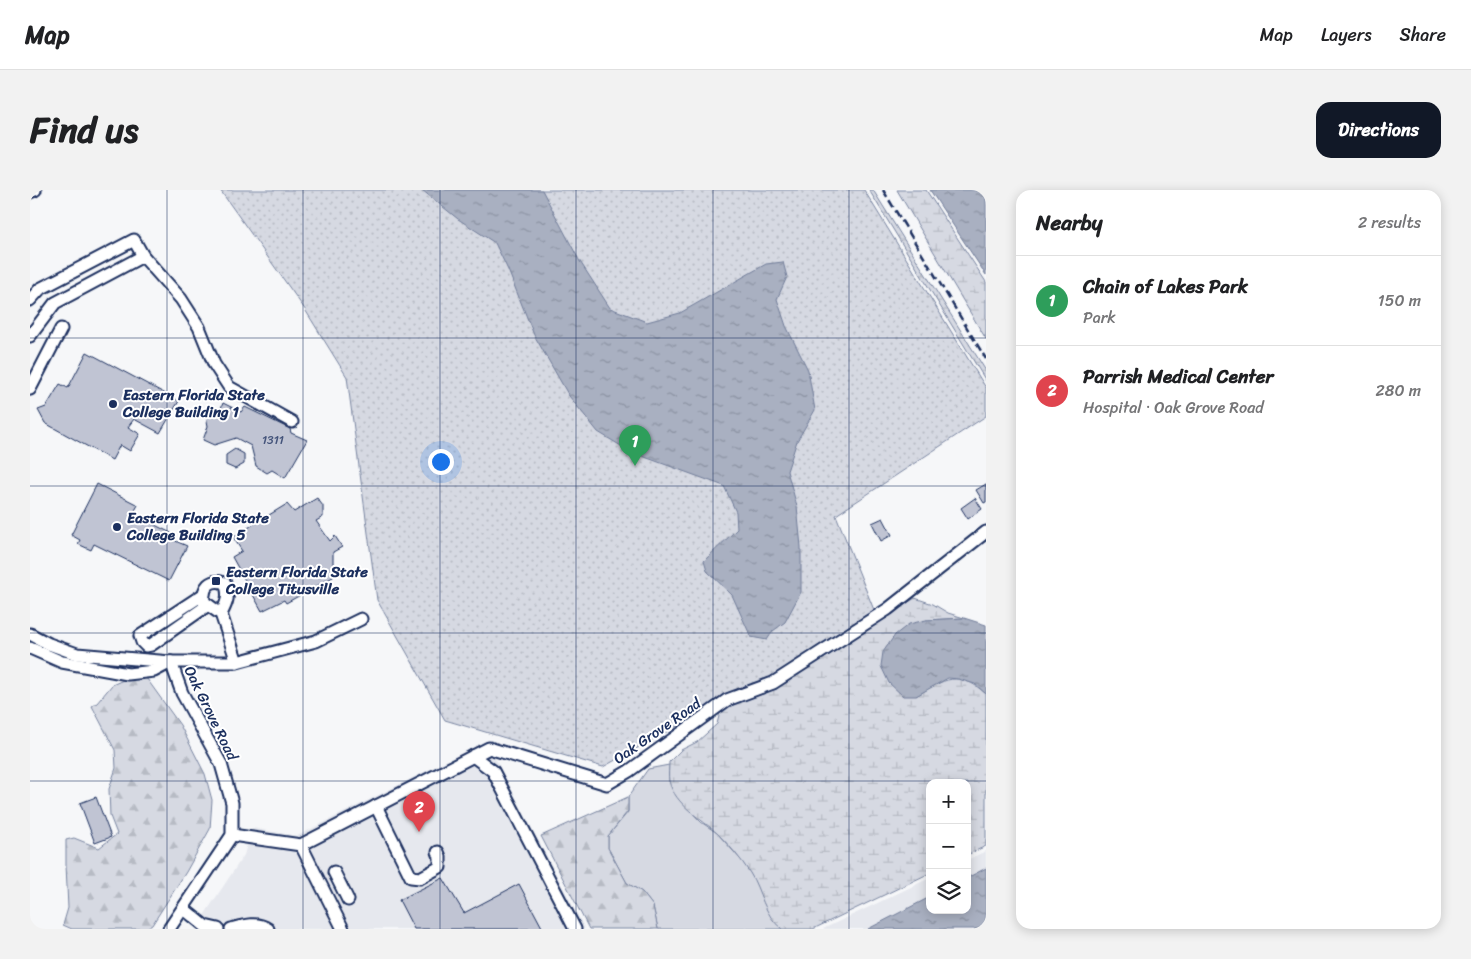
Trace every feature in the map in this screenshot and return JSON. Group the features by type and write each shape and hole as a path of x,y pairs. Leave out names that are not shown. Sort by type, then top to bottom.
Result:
{"street":[{"path":"30,192 35,190"},
{"path":"30,300 40,290 134,240 143,256 181,299 199,327 214,364 229,387 292,422"},
{"path":"30,336 55,303 143,256"},
{"path":"60,279 69,295"},
{"path":"30,389 61,329"},
{"name":"Oak Grove Road","path":"301,845 489,748 607,784 629,771 727,700 772,683 888,609 986,532"},
{"path":"221,614 228,596 225,583 218,581 210,582 205,586 206,600 221,614 237,662"},
{"path":"206,600 151,645 146,646 142,642 140,636 206,600"},
{"path":"30,634 49,644 77,654 171,662 237,662 316,641 361,619"},
{"path":"30,648 62,662 128,674 154,671 171,662"},
{"name":"Oak Grove Road","path":"171,662 182,693 221,764 232,803 232,836"},
{"path":"473,756 493,771 575,929"},
{"path":"376,806 411,877 420,878 440,867 438,852"},
{"path":"169,929 232,836 301,845 343,929"},
{"path":"334,872 348,900"},
{"path":"184,909 205,926 218,929"},
{"path":"231,929 245,925 263,925 268,929"}],"shaded area":[{"path":"486,741 585,929 195,929 244,855 252,828 297,836"},
{"path":"986,851 986,929 823,929 926,880 926,914 971,914 971,858"}],"green space":[{"path":"220,190 864,190 986,388 986,416 836,515 874,610 774,675 603,767 445,720 377,600 347,377 304,308"},
{"path":"869,190 873,190 986,371 986,381"},
{"path":"897,190 926,190 986,282 986,339"},
{"path":"915,598 964,618 926,620 916,696 943,681 951,679 968,681 986,694 986,846 971,853 971,779 926,779 926,875 813,929 782,929 771,917 754,880 739,858 718,834 683,804 672,790 669,781 669,762 681,750 697,742 717,724 721,708"},
{"path":"130,677 147,679 180,725 205,774 212,800 210,829 186,872 152,925 145,929 72,929 63,925 68,908 66,840 74,838 99,848 117,834 110,816 109,789 116,768 115,750 92,706 97,703 112,685"},
{"path":"669,765 669,781 680,800 701,822 717,833 742,861 754,878 764,903 782,929 658,929 653,906 642,892 627,883 608,848 608,836 628,812 628,797 648,769"},
{"path":"628,797 628,811 608,836 608,848 627,883 642,892 653,906 658,929 589,929 541,836"}],"water":[{"path":"422,190 542,190 579,260 610,308 647,322 680,313 766,264 783,262 787,277 777,299 786,326 808,370 815,410 797,441 787,471 797,506 801,547 801,592 785,622 773,631 767,640 751,637 732,595 707,571 704,561 737,529 736,512 724,486 631,452 598,432 569,396 534,335 495,243 458,219"},
{"path":"930,190 986,190 986,275"},
{"path":"964,618 986,625 986,694 975,684 958,679 948,678 916,696 903,696 889,683 881,666 883,652 895,635 909,624 926,620"},
{"path":"986,868 986,929 868,929 926,899 926,914 971,914 971,876"}],"building":[{"name":"Eastern Florida State College Building 1","path":"87,352 179,401 160,433 134,419 128,427 140,434 130,451 120,445 112,460 45,423 38,410 46,407 60,384 68,388"},
{"path":"223,403 241,412 245,407 290,429 291,433 307,440 285,478 272,470 267,473 256,466 251,446 236,438 214,445 203,440 208,426 206,416 214,414 215,411 219,413"},
{"path":"235,449 244,454 244,464 235,469 226,465 226,455"},
{"name":"Eastern Florida State College Building 5","path":"97,484 138,505 133,514 173,534 171,539 187,546 169,581 94,544 91,550 78,544 80,540 71,535"},
{"path":"986,484 986,502 984,503 976,490"},
{"path":"317,498 323,506 323,517 316,521 330,541 335,536 342,547 333,552 333,577 286,603 284,600 262,611 232,557 242,551 233,537 287,504 294,512"},
{"path":"975,498 982,509 968,519 961,508"},
{"path":"883,518 892,535 881,541 872,523"},
{"path":"96,797 111,837 95,843 80,803"},
{"path":"443,878 464,913 519,884 543,929 414,929 399,900"}],"railway":[{"path":"883,190 986,359"}],"place":[{"name":"Eastern Florida State College Building 1","path":"113,404"},
{"name":"Chain of Lakes Park","path":"635,466"},
{"name":"Eastern Florida State College Building 5","path":"117,527"},
{"name":"Eastern Florida State College Titusville","path":"216,581"},
{"name":"Parrish Medical Center","path":"419,832"}]}
